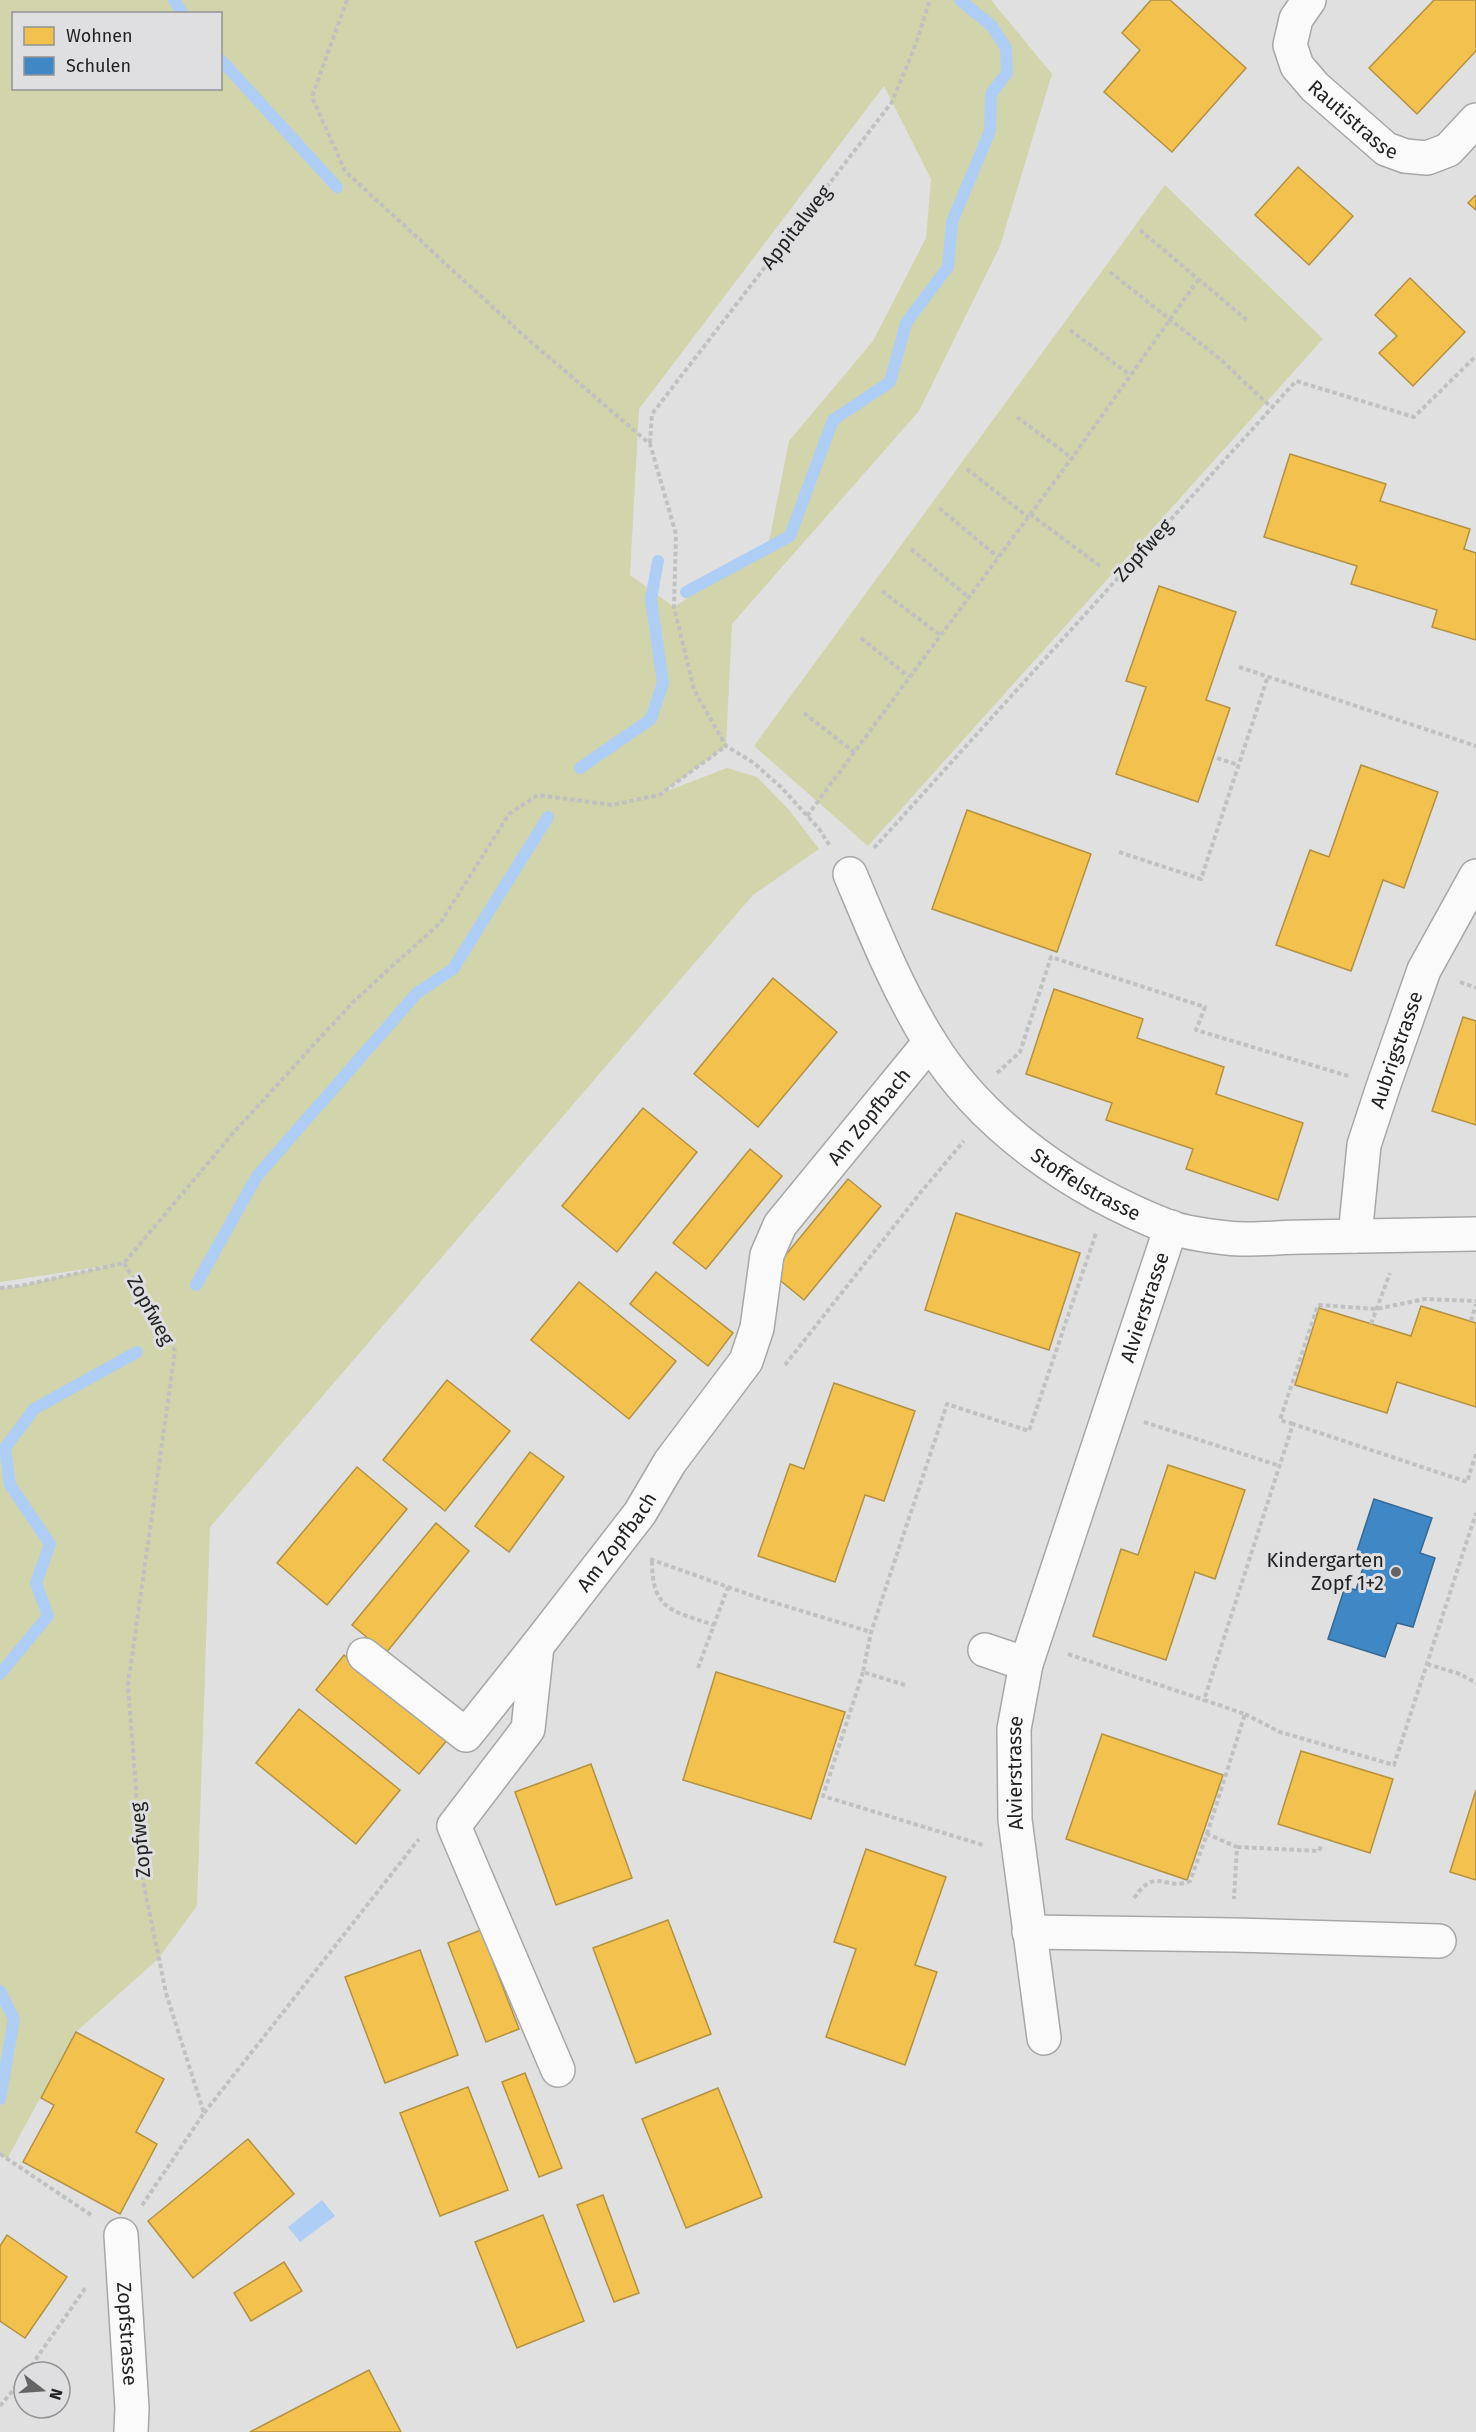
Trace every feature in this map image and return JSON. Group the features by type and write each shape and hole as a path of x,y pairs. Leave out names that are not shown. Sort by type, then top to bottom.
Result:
{"street":[{"name":"Rautistrasse","path":"1309,0 1296,19 1290,45 1297,66 1315,87 1386,149 1405,156 1427,158 1448,150 1476,120"},
{"name":"Stoffelstrasse","path":"850,874 898,985 930,1042 971,1096 1006,1130 1072,1179 1100,1195 1171,1227 1229,1238 1476,1234"},
{"name":"Aubrigstrasse","path":"1355,1236 1364,1145 1383,1087 1424,970 1476,876"},
{"name":"Am Zopfbach","path":"363,1655 466,1735 640,1513 670,1462 746,1361 757,1328 767,1255 780,1225 930,1042"},
{"name":"Alvierstrasse","path":"1044,2038 1015,1820 1014,1729 1030,1653 1171,1227"},
{"path":"537,1646 528,1729 454,1827 558,2070"},
{"path":"985,1650 1030,1653"},
{"path":"1029,1932 1439,1941"},
{"name":"Zopfstrasse","path":"121,2235 131,2379 131,2432"}],"path":[{"path":"347,0 312,97 345,171 523,335 650,444 676,534 674,607 694,690 726,746 754,763 807,816 819,829 850,874"},
{"name":"Appitalweg","path":"650,444 652,414 892,102 915,46 930,0"},
{"path":"1140,230 1248,321"},
{"path":"1110,272 1220,359 1272,407"},
{"path":"807,816 1072,458 1198,280"},
{"path":"1070,330 1130,375"},
{"name":"Zopfweg","path":"850,874 1296,381 1414,417 1476,356"},
{"path":"1017,417 1072,458"},
{"path":"967,469 1100,566"},
{"path":"939,508 998,557"},
{"path":"911,549 968,597"},
{"path":"882,591 940,635"},
{"path":"861,638 909,677"},
{"path":"1239,667 1476,746"},
{"path":"1119,852 1201,879 1268,676"},
{"path":"804,713 854,752"},
{"path":"0,1288 20,1286 124,1263 235,1131 352,1002 441,922 509,814 538,795 612,805 659,795 726,746"},
{"path":"1217,758 1238,765"},
{"path":"971,1096 1020,1052 1051,957 1205,1007 1196,1030 1383,1087"},
{"path":"983,1845 823,1796 862,1672 872,1632 947,1404 1029,1431 1096,1232"},
{"name":"Zopfweg","path":"124,1263 175,1351 128,1685 143,1881 165,1993 204,2113"},
{"path":"1371,1324 1392,1266"},
{"path":"1471,1321 1476,1302 1425,1299 1376,1309 1318,1305 1280,1420 1467,1482 1476,1454"},
{"path":"1110,1411 1280,1466"},
{"path":"1204,1700 1293,1424"},
{"path":"1030,1653 1204,1700 1245,1714 1280,1732 1394,1765 1476,1514"},
{"path":"646,1556 652,1561 728,1587 872,1632"},
{"path":"652,1561 652,1581 657,1596 666,1606 673,1611 714,1625"},
{"path":"698,1668 728,1587"},
{"path":"1427,1664 1460,1674 1476,1683"},
{"path":"862,1672 904,1685"},
{"path":"1131,1901 1148,1882 1158,1880 1183,1884 1190,1881 1245,1714"},
{"path":"0,2154 121,2235 204,2113 436,1816 446,1816 454,1827"},
{"path":"1206,1834 1237,1847 1319,1851 1322,1844"},
{"path":"1233,1902 1237,1847"},
{"path":"35,2360 90,2282"},
{"path":"0,2406 12,2392"}],"green space":[{"path":"0,0 991,0 1052,74 1000,246 919,411 732,624 726,746 662,793 727,768 757,777 790,811 819,849 753,895 210,1527 197,1906 158,1959 76,2032 7,2159 0,2154 0,1288 20,1286 111,1265 0,1282","holes":["884,86 931,179 926,238 873,341 789,441 769,542 674,607 630,575 639,409"]},
{"path":"1165,185 1323,339 868,846 754,746"}],"water":[{"path":"322,2200 335,2216 300,2242 288,2227"}],"building: Wohnen":[{"path":"1151,0 1170,0 1246,68 1172,152 1104,92 1140,50 1122,33"},
{"path":"1434,0 1476,0 1476,51 1417,114 1369,68"},
{"path":"1298,167 1353,216 1309,265 1255,215"},
{"path":"1476,195 1476,210 1468,203"},
{"path":"1410,278 1465,332 1413,386 1379,353 1397,336 1375,315"},
{"path":"1290,454 1386,484 1380,501 1470,529 1464,549 1476,553 1476,640 1432,627 1437,610 1351,584 1357,566 1264,537"},
{"path":"1159,586 1236,612 1206,700 1230,708 1198,802 1116,774 1146,687 1126,681"},
{"path":"1361,765 1438,792 1404,888 1383,880 1351,971 1276,945 1310,850 1329,857"},
{"path":"967,810 1091,854 1057,952 932,909"},
{"path":"773,978 837,1032 758,1127 694,1074"},
{"path":"1054,989 1143,1019 1137,1038 1224,1067 1216,1094 1303,1123 1278,1200 1186,1169 1193,1149 1106,1120 1112,1103 1026,1074"},
{"path":"1463,1017 1476,1021 1476,1125 1432,1111"},
{"path":"643,1108 697,1152 617,1252 562,1206"},
{"path":"750,1149 782,1176 706,1269 673,1243"},
{"path":"848,1179 881,1206 804,1300 771,1273"},
{"path":"956,1213 1080,1253 1049,1350 925,1310"},
{"path":"656,1272 733,1333 708,1366 630,1304"},
{"path":"579,1282 676,1361 629,1419 531,1340"},
{"path":"1421,1306 1476,1323 1476,1407 1397,1382 1387,1413 1295,1385 1319,1308 1411,1336"},
{"path":"447,1380 510,1431 445,1511 383,1460"},
{"path":"834,1383 915,1411 884,1501 865,1495 835,1582 758,1556 790,1464 804,1469"},
{"path":"530,1452 564,1477 509,1552 475,1526"},
{"path":"1168,1465 1245,1490 1215,1579 1195,1572 1166,1660 1093,1636 1121,1549 1138,1555"},
{"path":"357,1467 407,1509 327,1605 277,1563"},
{"path":"436,1523 469,1551 386,1653 352,1625"},
{"path":"344,1655 448,1739 419,1774 316,1690"},
{"path":"716,1672 845,1712 811,1819 683,1780"},
{"path":"299,1709 400,1790 356,1844 256,1763"},
{"path":"1102,1734 1223,1775 1187,1880 1066,1839"},
{"path":"1301,1751 1393,1779 1370,1853 1278,1824"},
{"path":"591,1764 632,1878 556,1905 515,1792"},
{"path":"1476,1790 1476,1880 1450,1872"},
{"path":"866,1849 946,1877 915,1965 937,1972 905,2065 826,2037 856,1949 834,1942"},
{"path":"668,1920 711,2034 636,2063 593,1948"},
{"path":"481,1930 519,2029 486,2042 448,1943"},
{"path":"420,1950 458,2055 385,2083 345,1977"},
{"path":"76,2032 164,2079 136,2132 157,2144 120,2214 23,2162 54,2105 41,2098"},
{"path":"525,2073 562,2168 539,2177 502,2082"},
{"path":"468,2087 508,2190 440,2216 400,2113"},
{"path":"718,2088 762,2197 686,2228 642,2119"},
{"path":"248,2139 294,2194 193,2278 148,2221"},
{"path":"603,2195 639,2293 614,2302 577,2205"},
{"path":"543,2215 584,2321 517,2348 475,2242"},
{"path":"7,2235 67,2277 25,2338 0,2321 0,2246"},
{"path":"284,2262 302,2291 251,2321 234,2293"},
{"path":"369,2370 401,2432 250,2432"}],"building: Schulen":[{"name":"Kindergarten Zopf 1+2","path":"1374,1499 1432,1518 1420,1553 1435,1558 1413,1627 1397,1623 1385,1657 1328,1639 1345,1587 1356,1590 1367,1555 1357,1551"}],"waterway":[{"path":"174,0 182,12"},
{"path":"686,592 790,536 833,420 890,382 906,323 948,267 952,222 990,131 991,94 1007,73 1006,48 992,26 960,0"},
{"path":"222,61 337,187"},
{"path":"580,768 651,719 663,683 651,599 658,561"},
{"path":"196,1285 257,1176 417,993 453,969 548,817"},
{"path":"0,1674 48,1616 36,1583 50,1544 10,1485 5,1448 34,1409 137,1352"},
{"path":"0,1991 14,2019 0,2099"}],"place":[{"name":"Kindergarten Zopf 1+2","path":"1396,1572"}]}
